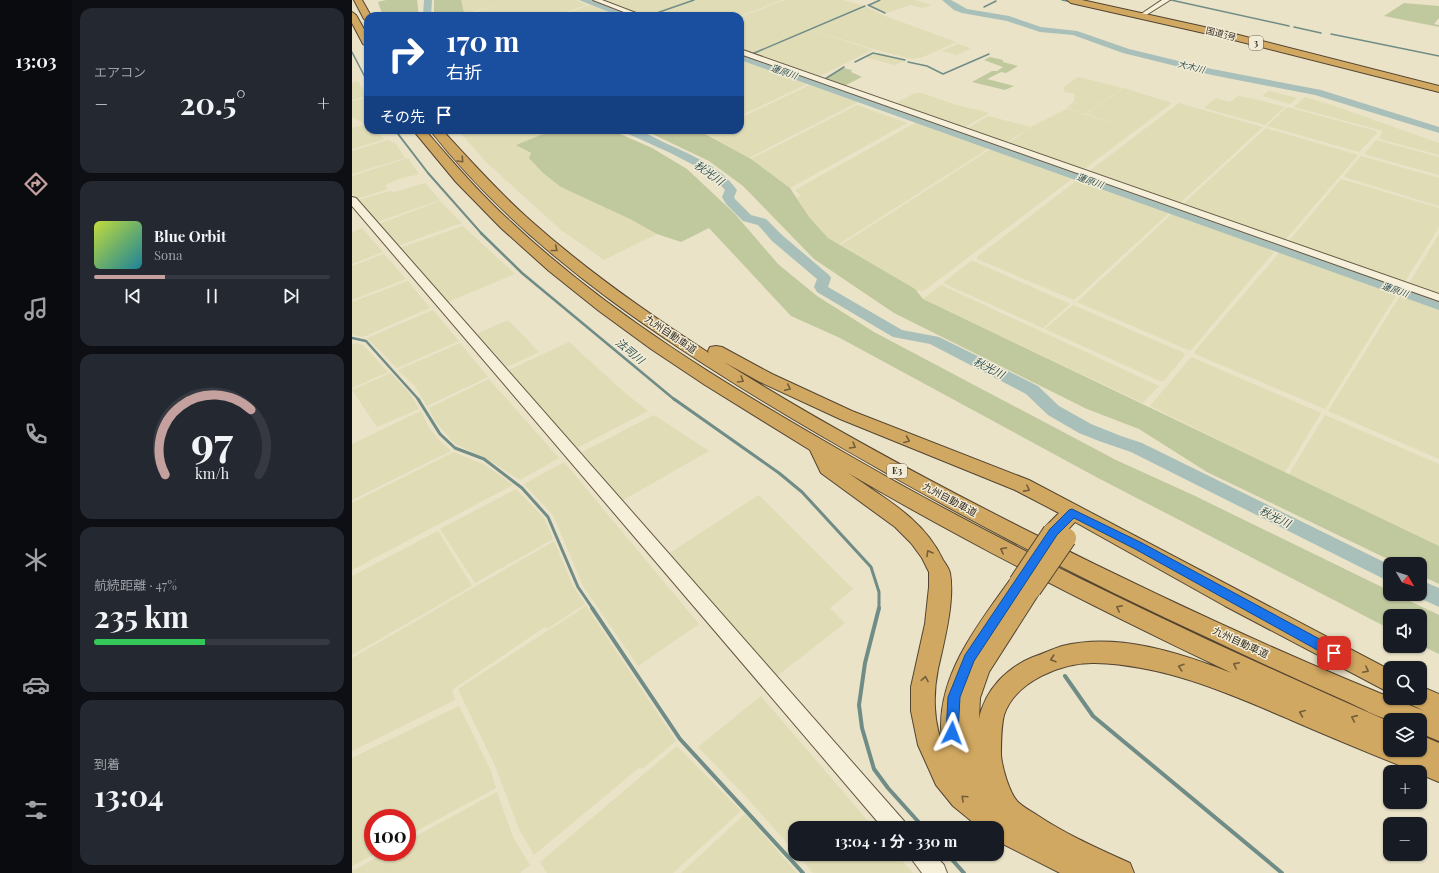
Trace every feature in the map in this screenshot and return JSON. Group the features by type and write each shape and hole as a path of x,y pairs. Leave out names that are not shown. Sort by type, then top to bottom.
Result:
{"highway":[{"path":"358,0 364,12"},
{"name":"国道3号","path":"1071,0 1274,47 1439,90"},
{"path":"352,15 364,37"},
{"name":"九州自動車道","path":"422,134 442,160 467,187 524,242 564,275 664,350 722,388 887,486 996,546 1098,598 1243,668 1383,731"},
{"name":"九州自動車道","path":"439,134 477,177 519,217 556,249 629,305 677,339 810,422 900,473 1008,530 1114,583 1250,647 1401,713"},
{"path":"629,305 766,378 846,415 1022,486 1138,546 1246,606 1383,678"},
{"path":"817,445 828,468 908,526 930,553 939,572 940,587 936,624 923,687 924,711 930,745 945,776 962,797 1003,830 1088,873"},
{"path":"1042,850 1004,821 971,783 962,766 952,733 954,697 969,658 1025,586 1060,535 1072,512"},
{"path":"1025,586 980,667 968,698 967,729 975,764 1008,810 1052,841 1120,873"},
{"path":"1008,810 990,771 989,739 994,710 1007,687 1024,673 1045,662 1068,654 1099,652 1132,655 1166,662 1225,682 1383,747"},
{"path":"1427,700 1439,706"},
{"name":"九州自動車道","path":"1427,724 1439,729"},
{"path":"1427,750 1439,755"},
{"path":"1409,757 1439,769"}],"street":[{"path":"596,0 630,12"},
{"path":"1141,16 1168,0"},
{"path":"744,52 1439,298"},
{"path":"352,200 891,821"},
{"path":"926,861 936,873"}],"shaded area":[{"path":"461,0 575,0 587,5 565,12 476,12 499,4 472,12 464,12"},
{"path":"693,0 658,12 635,12 603,1"},
{"path":"695,0 782,0 744,14 744,12 660,12"},
{"path":"785,0 843,0 865,6 752,54 744,51 744,15"},
{"path":"881,0 915,0 932,5 922,8 910,5 887,13 869,5"},
{"path":"590,5 608,12 569,12"},
{"path":"866,7 885,16 956,42 923,57 912,59 811,30"},
{"path":"810,30 873,50 818,77 753,54"},
{"path":"958,44 971,48 957,55 942,51"},
{"path":"874,53 884,54 905,61 894,65 865,57"},
{"path":"744,61 807,84 744,114"},
{"path":"1078,77 1123,88 1085,114 1067,108 1074,101 1075,94 1065,92 1063,88"},
{"path":"358,81 364,91 364,97 352,100 352,83"},
{"path":"810,85 858,102 749,158 707,134 744,134 744,116"},
{"path":"1124,88 1172,103 1084,169 1081,170 1007,144 1033,126 1067,109 1131,129 1086,114"},
{"path":"1269,91 1297,98 1290,104 1262,96"},
{"path":"915,93 922,93 956,105 987,112 988,114 963,128 894,104"},
{"path":"1238,96 1285,107 1265,125 1204,108 1216,98 1230,102"},
{"path":"1305,97 1439,143 1439,155 1380,139 1379,137 1383,131 1294,107"},
{"path":"364,98 364,124 352,117 352,101"},
{"path":"1179,103 1263,127 1179,204 1088,172"},
{"path":"857,105 907,123 790,188 751,159"},
{"path":"1287,107 1376,131 1377,133 1359,152 1267,126"},
{"path":"988,116 1031,127 1006,143 967,129"},
{"path":"917,122 989,148 839,244 828,238 809,217 797,198 801,196 795,190"},
{"path":"363,125 364,134 378,134 385,139 352,149 352,128"},
{"path":"1266,128 1358,155 1285,240 1182,205"},
{"path":"462,134 543,134 517,145 630,219 657,234 604,260 561,230 487,163"},
{"path":"388,140 396,144 405,158 352,174 352,151"},
{"path":"1376,140 1439,157 1439,175 1367,155 1365,153"},
{"path":"991,149 1072,179 925,290 916,291 841,245"},
{"path":"1361,156 1439,178 1439,206 1344,176"},
{"path":"408,158 419,174 399,179 385,185 388,189 357,199 352,193 352,176"},
{"path":"1341,179 1439,208 1439,227 1404,283 1290,243 1289,241"},
{"path":"1076,181 1169,213 1074,300 977,259 977,257"},
{"path":"425,183 440,200 377,222 358,200 389,191 395,192"},
{"path":"440,201 462,223 397,246 379,224"},
{"path":"1172,214 1270,248 1269,250 1274,252 1191,350 1077,302"},
{"path":"463,226 515,274 448,302 400,248"},
{"path":"362,228 383,252 352,264 352,232"},
{"path":"1439,234 1439,296 1408,285"},
{"path":"1279,253 1283,253 1397,294 1325,409 1195,354 1194,352"},
{"path":"384,254 406,279 352,300 352,266"},
{"path":"971,261 1070,304 1043,328 945,284 944,282"},
{"path":"408,281 430,308 363,337 352,335 352,302"},
{"path":"941,285 1159,386 1143,403 923,299"},
{"path":"1400,296 1439,309 1439,459 1328,411"},
{"path":"1073,305 1184,353 1185,355 1164,381 1160,381 1045,329"},
{"path":"433,310 459,341 397,368 367,338"},
{"path":"508,320 539,352 507,367 477,334"},
{"path":"569,342 625,393 648,411 577,448 509,370"},
{"path":"356,343 363,345 388,372 352,388 352,345"},
{"path":"460,343 488,377 427,406 415,386 398,370"},
{"path":"1191,357 1321,413 1285,472 1150,406"},
{"path":"391,373 410,394 419,409 377,427 352,390"},
{"path":"489,379 559,458 520,480 487,459 455,444 434,420 429,408"},
{"path":"421,411 429,428 451,451 352,500 352,444"},
{"path":"654,415 709,451 623,500 582,452"},
{"path":"1325,415 1439,464 1439,546 1289,474"},
{"path":"454,452 485,465 513,485 352,570 352,503"},
{"path":"564,462 699,624 638,666 583,586 553,515 524,484"},
{"path":"516,489 544,518 553,539 475,583 440,529"},
{"path":"759,495 853,589 830,608 845,623 777,676 668,554"},
{"path":"438,531 472,586 352,655 352,576"},
{"path":"554,541 573,586 585,604 547,629 545,627 452,690 455,700 352,751 352,658"},
{"path":"586,606 676,741 642,769 640,767 534,855 519,829 496,768 458,689"},
{"path":"761,696 868,821 788,821 788,844 748,799 698,747"},
{"path":"459,706 491,771 496,788 416,831 416,809 364,809 364,860 352,866 352,758"},
{"path":"677,746 741,811 673,873 547,873 540,862"},
{"path":"497,792 513,837 530,865 520,873 352,873 352,871 370,861 416,861 416,836"},
{"path":"745,814 797,873 681,873"},
{"path":"803,861 902,861 913,873 813,873"}],"green space":[{"path":"386,0 417,0 418,12 382,12 378,2"},
{"path":"434,0 461,0 464,12 434,12"},
{"path":"1404,3 1439,6 1439,18 1434,24 1439,25 1439,27 1384,16"},
{"path":"990,57 1018,66 1006,73 1001,72 987,79 1014,86 1005,90 972,82 1003,67 984,60"},
{"path":"843,68 852,70 851,72 862,77 844,86 826,80"},
{"path":"543,134 620,134 652,148 687,169 735,214 778,264 817,296 874,332 1116,460 1193,495 1383,588 1383,601 1410,601 1426,609 1383,609 1383,625 1098,478 840,338 791,316 709,228 681,242 657,234 630,219 561,187 543,173 529,158 531,153 516,145"},
{"path":"652,134 705,134 751,159 790,188 809,217 828,238 915,289 923,299 1439,546 1439,584 1427,578 1427,557 1383,557 1207,472 1139,429 1087,409 894,313 814,259 743,186 709,161"},
{"path":"1427,609 1439,615 1439,654 1427,648"}],"waterway":[{"name":"秋光川","path":"427,12 428,0"},
{"name":"蓮原川","path":"583,0 616,12"},
{"path":"660,12 694,0"},
{"path":"869,5 880,0"},
{"name":"大木川","path":"946,0 957,8 965,11 1009,19 1040,29 1074,33 1126,51 1212,72 1317,92 1439,130"},
{"path":"1062,0 1067,1"},
{"path":"1171,0 1289,26"},
{"path":"984,7 996,1"},
{"path":"868,5 885,13"},
{"path":"752,54 865,6"},
{"path":"1294,27 1321,33"},
{"path":"1331,34 1439,56"},
{"name":"法司川","path":"352,52 364,75"},
{"path":"855,62 873,53 905,60"},
{"path":"908,62 927,66 943,74 989,54"},
{"name":"蓮原川","path":"744,58 1439,306"},
{"path":"825,79 844,67"},
{"name":"法司川","path":"398,134 428,173 482,234"},
{"name":"秋光川","path":"637,134 684,156 715,174 725,182 731,190 728,197 730,201 747,218 762,222 777,238 824,278 821,287 822,289 898,334 934,340 1032,390 1053,411 1076,424 1105,437 1136,447 1383,570"},
{"name":"法司川","path":"482,234 522,273 675,400"},
{"path":"352,338 366,341 419,400"},
{"path":"418,399 440,434 455,448 484,459 522,488 548,517 578,587 593,609"},
{"name":"法司川","path":"674,399 779,473 802,492 871,567 879,592 879,608"},
{"name":"秋光川","path":"1427,592 1439,598"},
{"path":"592,608 680,739 803,873"},
{"path":"879,608 865,663 859,705 862,728 874,769 888,788 918,821"},
{"path":"1065,676 1093,716 1282,873"},
{"path":"953,861 964,873"}],"route":[{"path":"952,733 954,697 969,658 1054,532 1072,512 1138,546 1334,653"}]}
